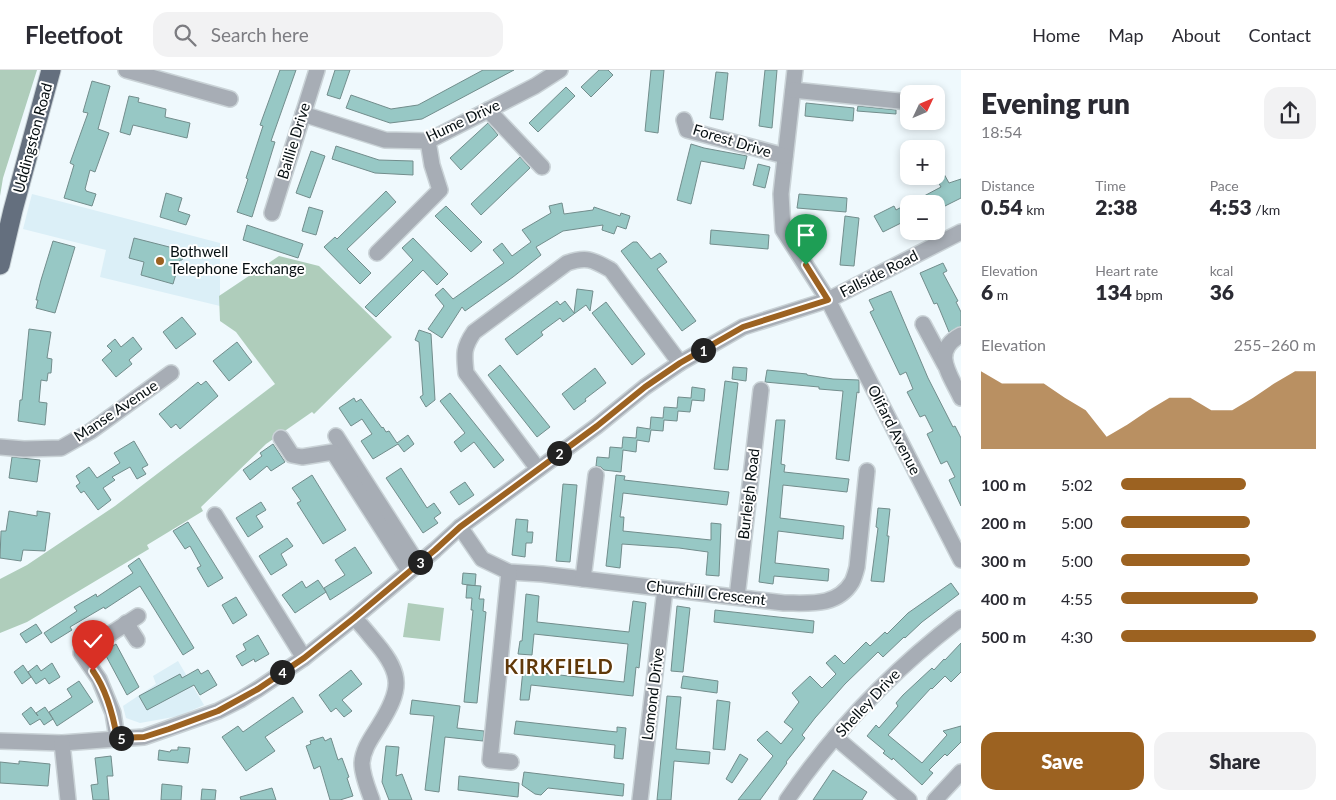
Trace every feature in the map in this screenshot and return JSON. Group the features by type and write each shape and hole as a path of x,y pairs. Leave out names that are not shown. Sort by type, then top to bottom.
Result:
{"main road":[{"name":"Uddingston Road","path":"0,265 13,210 52,70"}],"street":[{"path":"126,70 230,99"},
{"name":"Baillie Drive","path":"272,213 317,70"},
{"name":"Olifard Avenue","path":"795,70 781,194 783,230 828,300 961,560"},
{"name":"Hume Drive","path":"303,114 385,140 428,141 535,86 555,71"},
{"path":"793,90 900,101"},
{"path":"488,110 542,167"},
{"name":"Forest Drive","path":"684,120 687,130 785,156"},
{"path":"377,253 440,190 432,165 428,141"},
{"name":"Fallside Road","path":"0,741 62,743 144,737 218,711 258,689 304,658 414,568 460,527 597,426 645,387 680,363 743,327 828,300 961,232"},
{"path":"538,468 466,374 464,355 466,344 474,332 552,274 567,263 581,258 595,261 611,270 680,363"},
{"path":"923,324 961,398"},
{"path":"946,366 944,356 946,348 955,338 961,335"},
{"name":"Manse Avenue","path":"0,446 24,449 61,448 91,431 171,373"},
{"name":"Burleigh Road","path":"737,597 761,390"},
{"path":"336,436 414,568"},
{"path":"281,438 292,455 302,457 333,452 414,568"},
{"name":"Churchill Crescent","path":"460,527 482,559 509,572 784,603 824,603 840,594 852,582 857,567 867,471"},
{"path":"583,579 596,475"},
{"path":"215,515 304,658"},
{"path":"509,572 490,760 511,762"},
{"name":"Lomond Drive","path":"640,800 665,589"},
{"path":"354,618 389,657 397,683 395,694 386,715 367,746 362,762 372,800"},
{"name":"Shelley Drive","path":"787,800 804,775 848,721 927,644 961,618"},
{"path":"117,738 113,713 99,679 77,656 132,620 137,640"},
{"path":"835,737 909,800"},
{"path":"62,743 68,800"},
{"path":"935,800 961,772"}],"shaded area":[{"path":"32,194 220,243 220,306 100,277 106,250 23,229"},
{"path":"178,661 204,705 179,716 140,723 126,718 123,706 156,684 153,676"}],"green space":[{"path":"0,70 37,70 3,178 0,196"},
{"path":"279,256 319,266 392,337 314,414 312,412 266,444 201,507 203,511 147,545 149,549 27,622 0,633 0,579 27,565 115,506 275,384 236,332 220,321 219,296"},
{"path":"408,603 444,608 440,641 403,637"}],"building":[{"path":"280,70 296,70 271,141 275,142 252,217 237,212 263,126 260,125"},
{"path":"335,70 350,70 340,99 327,95"},
{"path":"483,70 514,70 422,119 390,123 346,108 351,95 391,109 418,105"},
{"path":"599,70 608,70 613,75 591,97 581,87"},
{"path":"651,70 664,70 658,133 645,131"},
{"path":"765,70 777,70 772,128 759,126"},
{"path":"716,72 728,73 723,120 710,118"},
{"path":"92,81 110,86 98,129 109,133 95,172 90,170 85,189 96,194 92,206 64,198 74,165 70,163 88,113 83,112"},
{"path":"566,87 575,96 538,132 529,123"},
{"path":"129,96 139,98 138,102 166,109 165,117 190,123 187,138 133,125 130,135 120,132"},
{"path":"806,103 854,108 853,121 805,116"},
{"path":"858,106 896,110 896,114 857,111"},
{"path":"488,123 498,135 461,170 450,158"},
{"path":"691,144 747,156 744,169 701,161 691,204 677,200"},
{"path":"336,146 379,160 413,161 413,175 375,173 332,159"},
{"path":"311,151 325,156 310,198 296,193"},
{"path":"520,157 530,168 481,215 471,204"},
{"path":"758,164 770,167 765,188 753,185"},
{"path":"945,176 949,183 961,179 961,198 945,206 945,195 926,195 941,187 940,185 945,185"},
{"path":"386,191 396,202 347,249 371,273 360,284 324,247 335,237 337,239"},
{"path":"166,193 182,198 178,211 190,215 186,225 160,217"},
{"path":"799,194 847,198 846,212 797,208"},
{"path":"562,203 564,214 593,210 594,207 620,216 621,213 630,216 626,229 617,226 614,234 602,230 603,225 563,231 536,247 541,255 513,277 465,311 462,307 442,338 428,329 444,306 435,295 443,288 453,299 504,263 493,250 502,243 512,256 531,242 522,230 551,213 549,206"},
{"path":"446,206 482,242 471,252 435,216"},
{"path":"894,206 896,210 900,208 900,224 883,232 874,216"},
{"path":"309,207 323,211 316,235 302,231"},
{"path":"845,216 859,218 854,266 840,265"},
{"path":"247,225 303,244 298,258 243,240"},
{"path":"711,230 769,235 768,249 710,244"},
{"name":"Bothwell Telephone Exchange","path":"134,238 185,251 182,260 180,260 173,284 141,275 144,262 129,258"},
{"path":"413,238 448,274 437,285 423,270 376,317 365,307 413,260 402,248"},
{"path":"53,241 75,247 55,313 36,308 41,280"},
{"path":"633,242 637,242 651,259 660,253 667,262 657,269 696,321 682,331 621,251"},
{"path":"943,263 947,271 943,273 958,301 956,302 961,312 961,326 949,332 937,303 934,304 920,273"},
{"path":"577,289 593,291 590,311 586,305 563,322 560,318 541,332 543,335 517,355 505,339 557,301 560,305 565,301 574,313"},
{"path":"891,291 928,378 953,427 955,426 961,438 961,506 949,480 955,477 947,461 941,464 927,434 933,431 925,415 920,417 907,392 913,389 906,372 900,375 870,312 874,310 869,300"},
{"path":"606,302 645,354 632,365 592,313"},
{"path":"182,317 196,334 176,349 163,332"},
{"path":"29,329 51,332 47,358 52,359 51,373 48,373 47,381 41,380 39,402 47,403 45,425 18,421"},
{"path":"419,330 431,334 435,400 426,407 420,397 423,395 419,342 415,340"},
{"path":"133,337 142,349 129,360 132,364 116,377 102,360 112,351 107,346 115,339 121,347"},
{"path":"237,342 252,362 229,381 213,361"},
{"path":"500,365 550,427 537,437 488,375"},
{"path":"733,367 747,368 746,381 732,379"},
{"path":"595,368 606,383 574,410 562,394"},
{"path":"767,370 833,379 859,380 859,393 857,392 849,461 836,459 843,391 765,382"},
{"path":"206,381 218,396 180,429 176,424 171,428 159,414 198,382 201,385"},
{"path":"725,381 738,383 728,470 714,469"},
{"path":"692,387 705,389 704,401 692,400 690,412 678,411 677,421 664,420 663,431 651,430 649,442 637,440 636,452 623,450 621,472 604,470 596,466 597,457 609,458 610,447 622,448 623,437 636,438 637,427 650,429 651,417 663,418 664,407 677,408 678,397 691,398"},
{"path":"450,393 504,460 494,468 474,442 461,452 454,442 465,433 440,401"},
{"path":"354,398 356,402 361,399 382,428 386,432 389,431 397,443 408,435 414,444 404,452 398,444 373,459 361,441 372,434 362,419 351,426 339,408"},
{"path":"776,420 785,420 781,464 785,465 784,472 849,479 847,492 783,485 780,518 844,526 843,539 778,531 775,563 829,569 828,581 774,576 773,584 759,582"},
{"path":"134,441 148,465 142,468 146,474 137,479 130,467 112,477 115,480 103,488 111,500 98,510 84,491 81,493 76,486 80,483 76,476 89,467 97,478 120,463 114,453"},
{"path":"273,444 285,462 271,471 267,466 250,480 243,470 262,456 260,453"},
{"path":"12,457 40,460 37,482 9,478"},
{"path":"401,468 427,508 434,503 441,513 434,518 438,523 423,533 386,478"},
{"path":"312,475 346,530 323,544 297,503 301,501 292,488"},
{"path":"616,475 625,476 624,480 729,492 727,505 623,493 620,517 624,517 623,531 711,540 711,523 721,524 719,576 706,575 708,552 679,548 622,544 620,568 606,566"},
{"path":"465,482 474,495 459,505 450,492"},
{"path":"563,484 577,485 570,562 556,561"},
{"path":"261,502 266,510 256,516 263,527 248,537 236,518"},
{"path":"878,508 890,509 884,582 871,581 878,528 876,527"},
{"path":"9,511 37,516 37,511 50,513 45,551 23,550 21,561 0,558 1,531 6,531"},
{"path":"516,519 528,520 527,532 533,532 532,543 526,543 525,557 512,555"},
{"path":"188,522 223,578 208,587 197,568 201,566 190,546 185,549 173,531"},
{"path":"287,538 293,546 281,554 287,565 271,575 259,556"},
{"path":"355,547 372,573 330,600 324,588 345,575 335,560"},
{"path":"139,558 194,648 183,655 140,586 105,609 104,607 70,627 72,630 51,643 44,633 77,611 74,607 96,594 97,597 133,573 128,566"},
{"path":"463,573 476,574 475,586 462,584"},
{"path":"318,580 326,592 295,613 282,595 302,581 306,588"},
{"path":"951,583 959,594 922,622 883,657 878,652 845,684 802,735 805,738 760,800 738,800 773,756 757,740 767,731 781,744 793,729 784,722 799,702 792,693 810,676 822,688 836,674 826,663 835,655 844,664 866,642 870,646 885,632 887,634 908,613"},
{"path":"467,585 481,586 479,599 484,599 483,611 486,612 477,703 464,702 473,610 471,610 472,598 466,598"},
{"path":"526,594 539,596 537,622 629,632 633,601 646,603 639,668 636,667 633,696 531,685 529,700 520,700 524,659 533,660 532,672 624,682 628,644 534,634 532,655 518,654 520,641 522,641"},
{"path":"236,597 247,615 233,624 222,605"},
{"path":"677,606 690,608 683,672 671,671"},
{"path":"715,610 814,621 813,633 714,622"},
{"path":"36,624 42,633 26,643 20,634"},
{"path":"258,635 269,654 255,662 254,659 242,666 236,656 246,650 243,644"},
{"path":"961,643 961,672 951,682 945,676 931,688 888,735 922,763 947,735 943,731 961,726 961,742 947,756 945,754 929,770 933,773 922,785 893,758 892,760 883,753 885,751 867,736 876,725 879,728 898,706 896,703 903,695 932,668 934,670"},
{"path":"116,644 139,687 127,695 104,652"},
{"path":"52,663 60,677 49,684 45,678 36,684 28,672 37,665 41,671"},
{"path":"23,665 31,677 22,684 14,672"},
{"path":"198,669 201,674 208,670 217,685 200,695 194,685 147,710 139,696 180,674 182,678"},
{"path":"351,670 362,684 342,700 352,711 344,717 336,708 331,712 319,695"},
{"path":"683,676 718,681 717,693 681,688"},
{"path":"79,681 93,702 57,726 49,712 72,697 67,689"},
{"path":"667,696 681,697 676,749 710,752 709,764 674,761 671,800 657,800"},
{"path":"293,697 303,712 265,737 275,751 246,771 222,737 238,726 243,732"},
{"path":"412,700 460,706 457,728 484,731 483,741 445,737 439,792 425,790 434,716 410,714"},
{"path":"717,700 730,702 725,750 713,749"},
{"path":"31,707 38,716 36,713 45,707 53,719 44,725 40,719 30,725 22,714"},
{"path":"516,721 617,732 617,727 626,728 623,759 614,758 615,745 514,734"},
{"path":"323,737 325,741 331,738 338,760 342,758 353,796 340,800 330,800 320,766 314,769 306,746 311,744 310,741"},
{"path":"386,746 399,747 396,776 402,774 412,800 389,800 382,782"},
{"path":"178,747 190,748 188,763 158,760 159,750 170,752 171,750 178,750"},
{"path":"740,754 748,759 732,783 726,779"},
{"path":"111,756 113,776 107,776 109,800 93,800 91,785 98,784 95,758"},
{"path":"19,761 50,764 48,786 0,783 0,762 19,764"},
{"path":"833,770 867,792 862,800 813,800"},
{"path":"524,772 624,784 623,796 548,788 541,795 535,794 522,785"},
{"path":"459,776 519,783 518,797 458,790"},
{"path":"162,784 182,786 181,800 161,800"},
{"path":"272,788 276,800 241,800 240,797"},
{"path":"202,789 216,790 215,800 201,800"}],"place":[{"name":"Bothwell Telephone Exchange","path":"160,261"}],"district":[{"name":"KIRKFIELD","path":"559,667"}],"route":[{"path":"93,671 99,679 113,713 117,738 144,737 218,711 240,700 304,658 435,550 460,527 597,426 645,387 680,363 743,327 828,300 806,265"}]}
